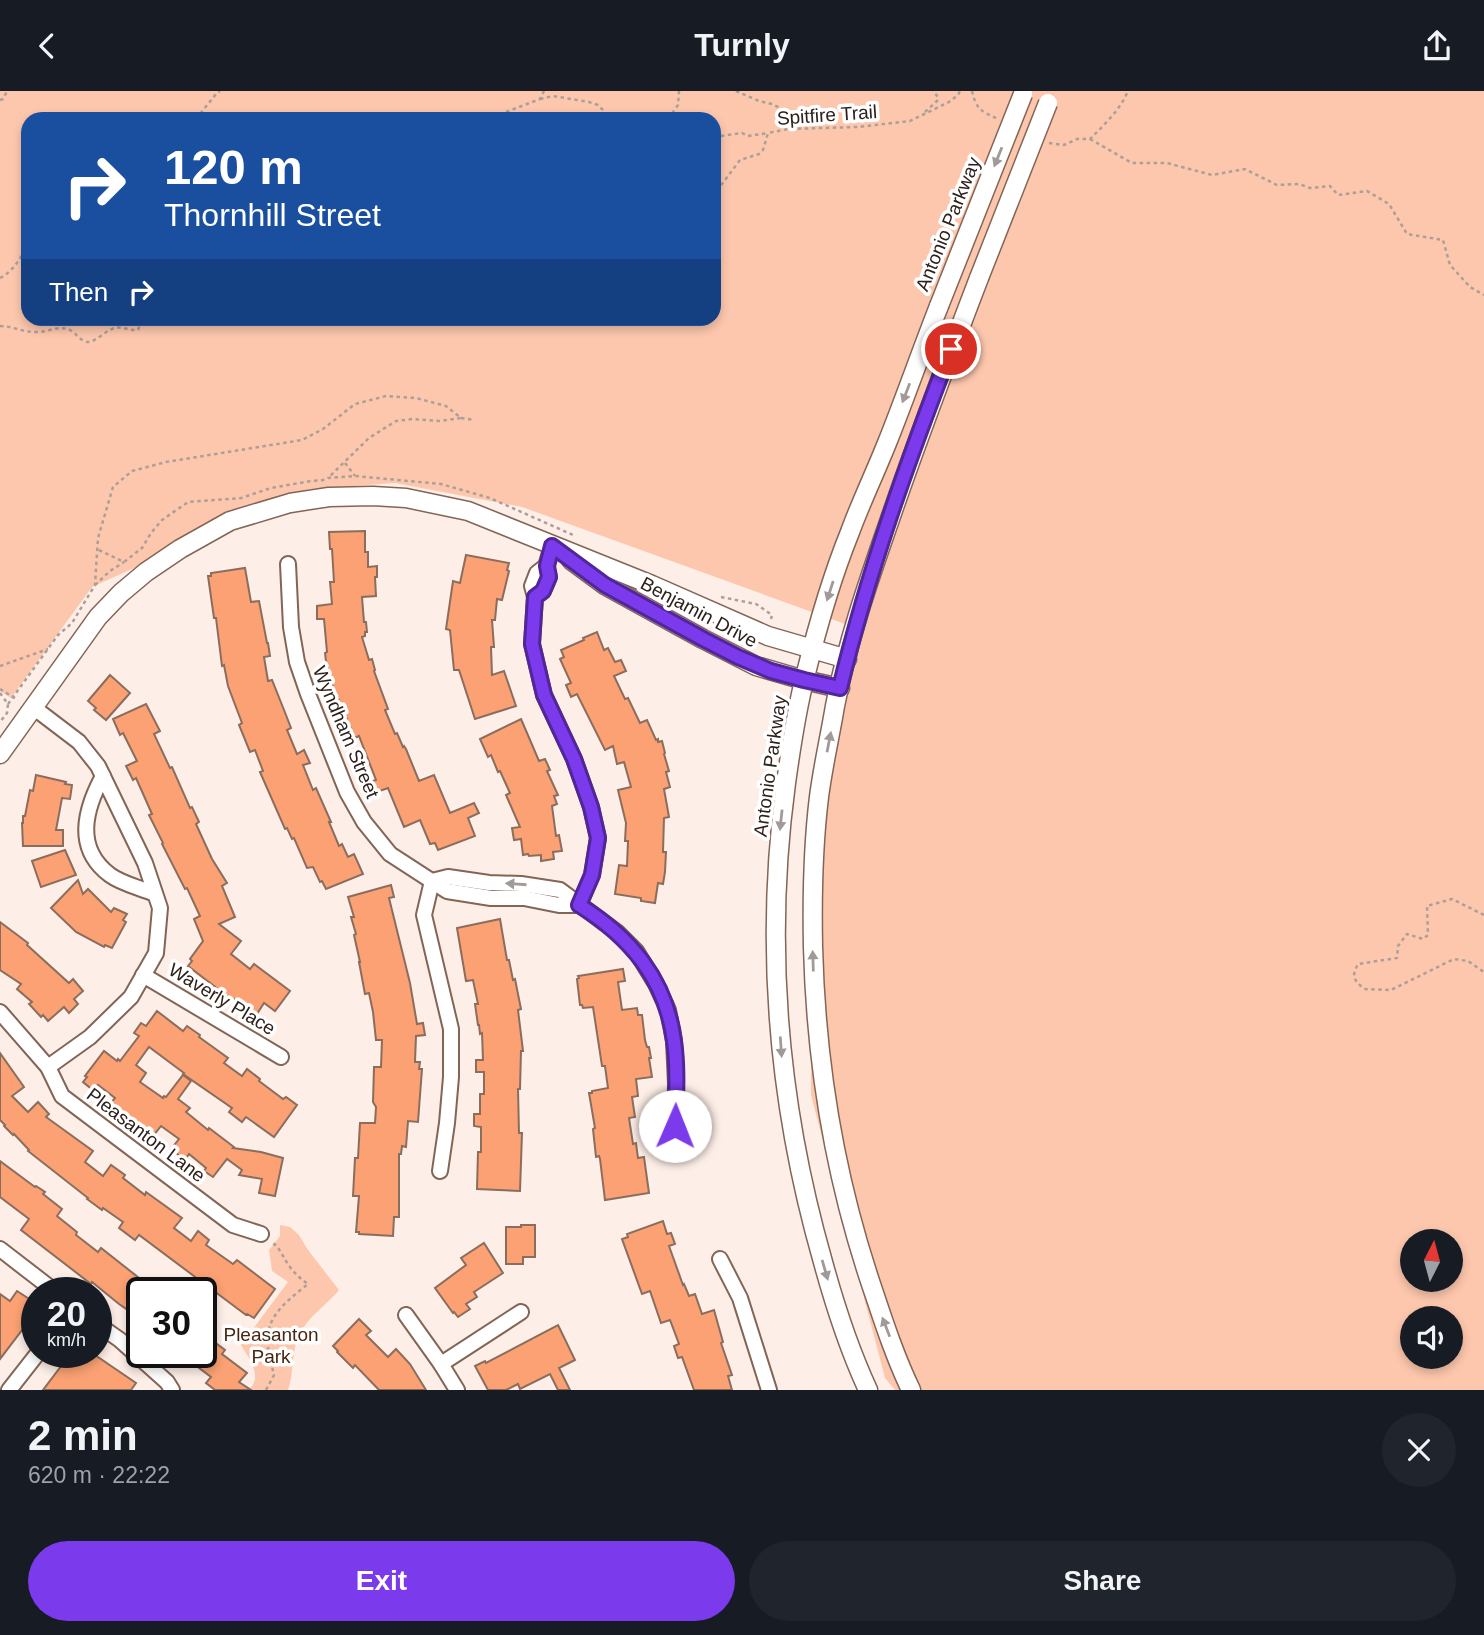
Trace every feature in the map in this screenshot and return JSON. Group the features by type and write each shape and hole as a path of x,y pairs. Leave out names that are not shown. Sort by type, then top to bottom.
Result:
{"main road":[{"name":"Antonio Parkway","path":"868,1390 833,1298 811,1222 794,1147 783,1073 777,989 776,897 780,824 804,680 830,590 849,533 887,443 1023,92"},
{"path":"911,1390 881,1315 848,1207 831,1136 822,1079 815,1007 812,900 819,796 840,688 871,573 933,397 1050,97"},
{"name":"Benjamin Drive","path":"0,754 97,617 146,572 230,521 290,503 329,497 406,498 468,511 652,585 768,636 847,659"},
{"name":"Benjamin Drive","path":"552,546 605,585 756,666 840,688"}],"street":[{"path":"552,546 547,566 549,577 543,591 535,597 532,644 544,695 574,759 591,807 598,838 592,875 579,905"},
{"name":"Wyndham Street","path":"288,564 291,627 297,662 347,792 364,822 390,853 432,881"},
{"path":"33,707 79,742 98,766 145,863 160,908 156,953 131,997 90,1037 48,1067"},
{"path":"103,776 88,809 87,841 91,854 111,876 155,894"},
{"path":"440,1171 451,1077 451,1029 424,915 432,881 448,877 560,890 598,916 636,951 668,1010 674,1041 675,1126"},
{"name":"Waverly Place","path":"143,975 281,1057"},
{"name":"Pleasanton Lane","path":"0,1012 48,1067 62,1096 233,1224 261,1234"},
{"path":"0,1248 37,1277"},
{"path":"720,1259 740,1298 769,1390"},
{"path":"441,1364 521,1312"},
{"path":"406,1315 457,1390"},
{"path":"112,1334 167,1382 172,1390"},
{"path":"9,1390 26,1368"}],"path":[{"path":"0,100 7,91"},
{"path":"202,112 220,91"},
{"path":"540,99 544,91"},
{"path":"673,112 678,105 678,91"},
{"path":"736,91 772,104 821,128"},
{"path":"922,115 937,101 938,97 933,91"},
{"name":"Spitfire Trail","path":"721,184 740,160 760,154 768,133 788,129 910,121 949,101 960,91"},
{"path":"509,112 553,96 589,102 605,112"},
{"path":"721,136 768,133"},
{"path":"1090,139 1132,163 1167,163 1212,175 1245,169 1277,185 1299,184 1310,188 1330,186 1338,195 1367,191 1389,204 1408,234 1443,240 1450,265 1470,287 1484,295"},
{"path":"0,278 8,274 21,258"},
{"path":"0,326 41,333 62,328 88,342 111,329 119,327 138,330 139,326"},
{"path":"95,585 98,538 113,488 132,471 166,462 302,440 323,429 355,404 387,396 416,398 446,406 461,418"},
{"path":"0,722 7,713 12,697 58,635 72,623 95,585 142,548 162,520 188,502 241,498 271,488 323,481 369,438 396,421 461,418 475,420"},
{"path":"345,463 355,476"},
{"path":"98,550 124,562"},
{"path":"0,666 48,649"},
{"path":"0,691 33,707"},
{"path":"0,691 8,704"},
{"path":"1484,915 1452,899 1427,906 1428,935 1423,939 1407,934 1398,946 1397,958 1358,964 1354,972 1355,981 1364,989 1391,990 1454,960 1468,961 1484,972"},
{"path":"261,1234 280,1248 288,1265 308,1284 283,1303 268,1327 267,1345 274,1375 266,1390"}],"green space":[{"path":"0,91 1484,91 1484,1390 895,1390 885,1378 811,1095 812,797 859,629 522,507 395,483 310,489 92,587 11,698 0,691"},
{"name":"Pleasanton Park","path":"280,1225 290,1227 299,1235 339,1290 300,1333 288,1390 248,1390 253,1385 255,1374 241,1345 288,1282 272,1271 269,1250 280,1236"}],"building":[{"path":"365,531 368,567 377,566 377,577 376,596 362,597 367,632 362,637 388,709 385,710 419,781 434,775 450,813 474,803 479,813 468,818 475,836 438,850 435,843 430,844 420,820 404,827 388,788 374,793 370,782 376,780 359,736 355,738 331,682 326,661 324,619 317,619 317,606 332,604 330,582 334,582 329,532"},
{"path":"466,555 509,563 502,600 497,599 495,620 492,620 492,675 504,671 516,706 475,719 459,670 454,670 450,630 446,629 453,581 460,583"},
{"path":"245,568 251,602 259,601 268,643 270,656 264,657 268,681 272,680 286,715 291,728 287,730 297,754 304,750 310,763 303,765 313,790 316,788 339,846 342,844 348,857 354,854 363,874 326,889 313,867 307,868 294,838 292,839 287,828 285,829 260,772 263,771 255,750 250,752 239,725 242,723 228,686 224,665 222,666 208,576 211,576 211,573"},
{"path":"597,632 604,650 608,648 615,662 621,660 626,671 614,676 640,723 647,720 656,740 662,741 669,771 666,772 670,787 664,789 669,817 664,818 665,872 663,884 658,883 655,903 615,894 619,865 627,866 628,841 625,841 626,823 618,790 631,787 624,762 617,764 613,746 605,750 577,694 571,697 566,685 571,683 560,659 564,657 561,650"},
{"path":"110,675 130,693 106,720 88,701"},
{"path":"146,704 160,731 154,734 199,822 196,824 212,859 227,883 222,886 235,917 219,924 241,941 231,954 250,969 254,964 290,991 275,1011 264,1003 257,1014 253,1012 188,966 203,941 194,919 200,916 162,844 136,778 133,780 126,766 137,761 113,719"},
{"path":"521,719 539,761 545,759 550,770 547,771 558,795 554,796 557,804 552,806 556,836 559,835 562,851 553,852 554,859 541,861 541,855 523,855 521,839 514,840 512,828 520,827 506,795 510,793 480,739"},
{"path":"36,775 72,785 70,799 62,798 56,830 63,830 63,846 23,846 23,816"},
{"path":"65,850 76,875 41,887 32,861"},
{"path":"78,880 83,894 88,889 111,912 114,908 127,914 123,920 126,922 112,948 105,945 104,947 76,932 51,908"},
{"path":"391,885 394,897 389,898 417,1024 423,1023 425,1035 416,1036 415,1062 420,1062 419,1069 422,1069 418,1122 408,1121 406,1147 402,1146 399,1154 399,1217 394,1217 393,1236 356,1232 359,1196 353,1196 355,1158 358,1158 360,1123 375,1123 374,1067 381,1067 382,1040 376,1040 369,993 365,994 351,917 354,917 348,897"},
{"path":"500,919 507,960 513,980 515,979 521,1009 518,1010 523,1051 518,1089 519,1133 522,1133 520,1191 477,1189 481,1127 474,1126 474,1114 480,1114 480,1094 484,1094 484,1072 476,1072 476,1060 483,1060 482,1033 480,1034 478,1025 475,1004 478,1004 473,980 466,981 457,928"},
{"path":"0,922 28,943 27,945 69,983 73,979 83,991 74,999 78,1004 69,1013 64,1007 48,1021 43,1015 41,1017 29,1004 32,1002 17,989 21,984 0,970"},
{"path":"623,969 625,981 618,982 622,1010 637,1008 638,1015 642,1015 645,1040 651,1058 652,1077 636,1079 638,1096 632,1097 635,1117 629,1118 638,1158 644,1157 649,1193 605,1200 600,1159 599,1156 596,1157 595,1128 589,1093 608,1088 593,1007 583,1008 580,1005 577,979 578,976"},
{"path":"157,1011 183,1031 187,1026 200,1035 199,1037 228,1058 224,1063 242,1076 247,1069 283,1099 286,1097 297,1105 274,1137 246,1117 242,1122 229,1112 232,1108 149,1047 136,1065 146,1073 140,1082 163,1098 183,1075 191,1081 178,1099 190,1108 186,1112 233,1148 283,1158 275,1196 259,1193 262,1179 239,1175 242,1170 227,1159 213,1177 189,1154 185,1160 171,1149 179,1139 161,1126 153,1136 133,1121 132,1123 110,1104 115,1098 98,1085 94,1091 83,1082 104,1051 120,1061 139,1036 134,1033 141,1023 146,1026"},
{"path":"0,1053 24,1087 12,1096 28,1112 38,1102 49,1114 46,1117 93,1151 85,1162 103,1176 111,1165 145,1195 146,1192 182,1218 174,1228 191,1241 198,1231 209,1240 206,1245 233,1264 237,1260 275,1289 254,1318 246,1315 217,1293 217,1277 195,1277 139,1235 135,1240 119,1228 123,1222 87,1199 28,1151 0,1120"},
{"path":"0,1161 45,1192 43,1194 62,1209 57,1216 77,1232 76,1235 98,1252 101,1248 138,1277 126,1277 126,1309 112,1298 112,1277 82,1277 21,1230 29,1219 0,1197"},
{"path":"663,1221 667,1234 671,1233 675,1244 669,1246 689,1296 695,1294 702,1314 714,1310 732,1375 728,1376 732,1390 694,1390 682,1357 678,1358 674,1346 679,1344 670,1320 661,1323 650,1291 642,1294 622,1239 628,1237 627,1234"},
{"path":"535,1225 535,1257 523,1257 523,1264 506,1264 506,1227"},
{"path":"484,1243 503,1273 474,1292 477,1297 466,1304 470,1309 458,1317 435,1288 466,1265 461,1258"},
{"path":"17,1291 21,1294 21,1332 0,1359 0,1294 10,1301"},
{"path":"359,1319 371,1331 366,1335 388,1357 396,1349 410,1364 426,1390 379,1390 355,1365 353,1368 337,1352 333,1346"},
{"path":"558,1325 575,1360 559,1368 570,1390 558,1390 550,1374 520,1389 518,1384 506,1390 488,1390 475,1366 485,1361 486,1363"},
{"path":"217,1344 225,1350 222,1354 247,1373 239,1382 251,1390 215,1390 206,1383 211,1377 199,1368 217,1368"},
{"path":"112,1367 136,1383 131,1390 43,1390 60,1368"}],"route":[{"path":"675,1126 674,1041 668,1010 636,951 598,916 579,905 592,875 598,838 591,807 574,759 544,695 532,644 535,597 543,591 549,577 547,566 552,546 605,585 756,666 840,688 871,573 951,349"}]}
